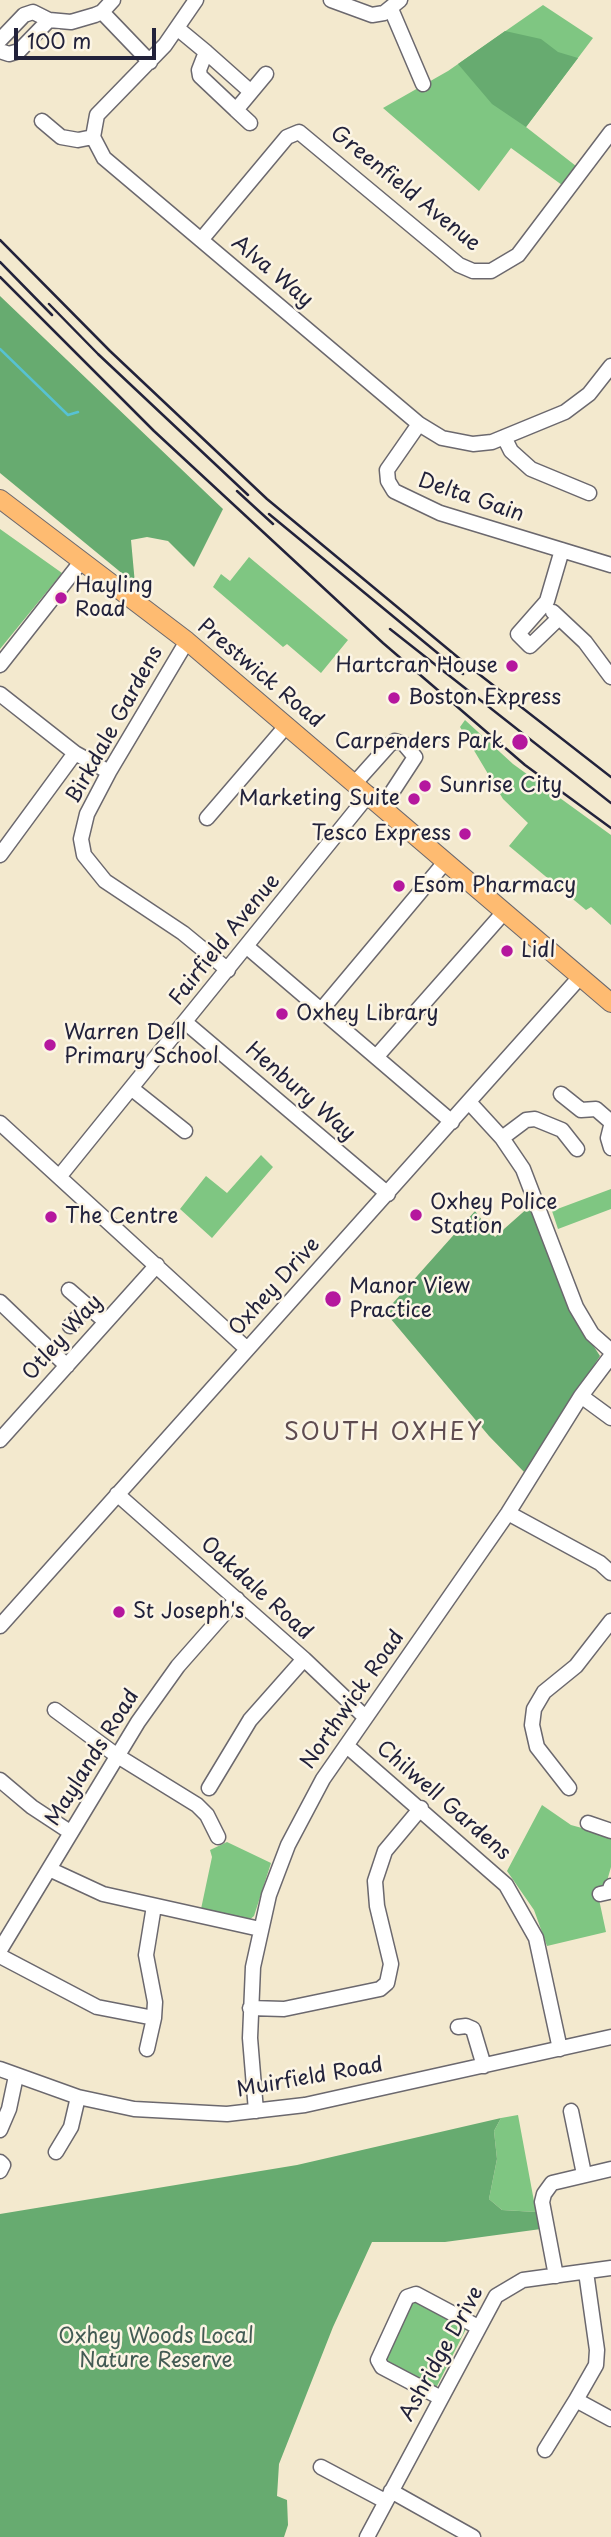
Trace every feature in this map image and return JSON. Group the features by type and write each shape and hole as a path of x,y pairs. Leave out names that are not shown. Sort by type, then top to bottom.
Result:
{"main road":[{"name":"Prestwick Road","path":"0,499 187,641 611,1003"}],"street":[{"path":"0,40 24,15 33,12 48,20 71,22 102,12 113,0"},
{"path":"42,121 61,137 78,140 93,137 100,110 150,62 196,0"},
{"path":"331,0 366,14 378,14 395,4 423,84"},
{"path":"102,12 150,62"},
{"path":"0,51 9,54 19,51 48,20"},
{"path":"177,28 251,92"},
{"path":"206,52 199,70 200,76 250,123"},
{"path":"236,110 266,75"},
{"name":"Greenfield Avenue","path":"201,240 287,137 299,132 459,265 473,271 491,271 518,255 611,132"},
{"name":"Alva Way","path":"93,137 99,152 436,436 462,443 483,444 504,437 571,409 589,394 611,366"},
{"name":"Delta Gain","path":"419,424 387,470 387,481 394,491 418,505 611,565"},
{"path":"504,437 511,451 531,469 589,493"},
{"path":"559,618 530,646 518,634 547,601 562,551"},
{"path":"0,664 81,562"},
{"path":"547,601 559,618 586,642 611,677"},
{"name":"Birkdale Gardens","path":"187,641 87,814 81,839 84,855 105,881 183,933 228,970"},
{"path":"0,694 75,753 110,772"},
{"path":"207,818 287,725"},
{"name":"Fairfield Avenue","path":"59,1177 228,970 362,788 389,745 395,741 404,744 415,757 383,806"},
{"path":"0,855 75,753"},
{"path":"322,1009 446,861"},
{"path":"377,1056 505,911"},
{"path":"246,946 452,1122"},
{"name":"Oxhey Drive","path":"0,1626 580,977"},
{"name":"Henbury Way","path":"185,1022 388,1194"},
{"path":"131,1088 185,1131"},
{"path":"561,1094 581,1110 596,1109 611,1124 608,1138 611,1148"},
{"path":"469,1102 502,1138 528,1182 576,1307 592,1334 611,1354"},
{"path":"502,1138 526,1120 535,1119 557,1126 577,1149"},
{"path":"0,1123 247,1349"},
{"name":"Otley Way","path":"0,1440 157,1265"},
{"path":"69,1290 106,1322"},
{"path":"0,1302 66,1366"},
{"path":"70,1326 88,1305"},
{"name":"Northwick Road","path":"256,2111 250,2008 260,1929 288,1845 316,1790 508,1513 581,1396 611,1354"},
{"path":"581,1396 611,1418"},
{"name":"Oakdale Road","path":"117,1494 304,1659 365,1717"},
{"path":"508,1513 600,1563 611,1573"},
{"name":"Maylands Road","path":"2,1943 116,1755 178,1666 237,1599"},
{"path":"569,1788 537,1747 532,1725 534,1709 544,1692 576,1666 611,1621"},
{"path":"208,1788 250,1720 304,1659"},
{"path":"55,1710 116,1755 197,1805 207,1815 218,1837"},
{"name":"Chilwell Gardens","path":"346,1746 421,1808 506,1885 528,1919 536,1938 560,2049"},
{"path":"0,1780 32,1807 70,1832"},
{"path":"250,2008 284,2010 380,1989 387,1983 391,1964 377,1906 375,1881 385,1851 421,1808"},
{"path":"588,1823 611,1831"},
{"path":"49,1869 87,1888 260,1929"},
{"path":"147,2049 155,2002 146,1955 154,1906"},
{"path":"0,1956 97,2007 154,2018"},
{"path":"458,2027 473,2029 484,2066"},
{"name":"Muirfield Road","path":"0,2068 78,2097 163,2112 198,2114 305,2105 611,2037"},
{"path":"0,2130 9,2109 16,2076"},
{"path":"56,2152 71,2127 78,2097"},
{"path":"571,2111 584,2174"},
{"path":"0,2162 3,2165 0,2171"},
{"path":"556,2276 542,2202 544,2194 552,2183 611,2169"},
{"name":"Ashridge Drive","path":"367,2537 491,2303 508,2286 523,2280 611,2268"},
{"path":"545,2450 596,2365 597,2350 586,2272"},
{"path":"441,2398 382,2367 378,2360 407,2297 416,2294 478,2328"},
{"path":"576,2400 611,2419"},
{"path":"321,2467 473,2537"}],"green space":[{"path":"543,5 593,38 526,127 576,166 562,185 511,148 479,191 383,108 448,71"},
{"path":"505,31 541,39 558,52 578,58 526,127 492,104 458,64"},
{"path":"0,296 223,509 194,567 168,541 147,537 131,540 135,584 0,473"},
{"path":"0,529 62,573 0,649"},
{"path":"249,557 348,640 321,673 287,644 283,647 213,587 221,574 230,581"},
{"path":"465,720 513,764 611,835 611,925 591,907 586,910 509,846 528,823 503,799 460,727"},
{"path":"261,1155 273,1167 212,1238 180,1209 206,1176 227,1193"},
{"path":"611,1189 611,1209 558,1229 552,1211"},
{"path":"530,1206 567,1305 600,1356 525,1473 489,1436 385,1312 475,1211 495,1237"},
{"path":"542,1805 571,1825 607,1835 611,1839 611,1867 605,1888 597,1890 606,1932 547,1946 534,1910 507,1871"},
{"path":"227,1842 271,1863 254,1916 248,1921 201,1909 212,1857 210,1850"},
{"path":"518,2115 536,2212 502,2210 489,2199 497,2159 494,2131 501,2118"},
{"name":"Oxhey Woods Local Nature Reserve","path":"501,2118 494,2131 497,2159 489,2199 502,2210 536,2212 541,2229 445,2242 372,2242 333,2327 279,2464 277,2496 287,2500 288,2525 284,2537 0,2537 0,2214 297,2165"},
{"path":"412,2299 467,2327 435,2390 385,2364 383,2353"}],"waterway":[{"path":"0,349 68,415 78,412"}],"railway":[{"path":"0,240 110,351 267,499 466,664 611,777"},
{"path":"0,262 52,315"},
{"path":"0,277 154,431 383,643 525,765 611,828"},
{"path":"49,304 98,354 248,495"},
{"path":"237,491 273,524"},
{"path":"269,514 463,674"},
{"path":"390,629 611,803"}],"place":[{"name":"Hayling Road","path":"61,598"},
{"name":"Hartcran House","path":"512,666"},
{"name":"Boston Express","path":"394,698"},
{"name":"Carpenders Park","path":"520,742"},
{"name":"Sunrise City","path":"425,786"},
{"name":"Marketing Suite","path":"414,799"},
{"name":"Tesco Express","path":"465,834"},
{"name":"Esom Pharmacy","path":"399,886"},
{"name":"Lidl","path":"507,951"},
{"name":"Oxhey Library","path":"282,1014"},
{"name":"Warren Dell Primary School","path":"50,1045"},
{"name":"Oxhey Police Station","path":"416,1215"},
{"name":"The Centre","path":"51,1217"},
{"name":"Manor View Practice","path":"333,1299"},
{"name":"St Joseph's","path":"119,1612"}],"district":[{"name":"SOUTH OXHEY","path":"384,1433"}]}
